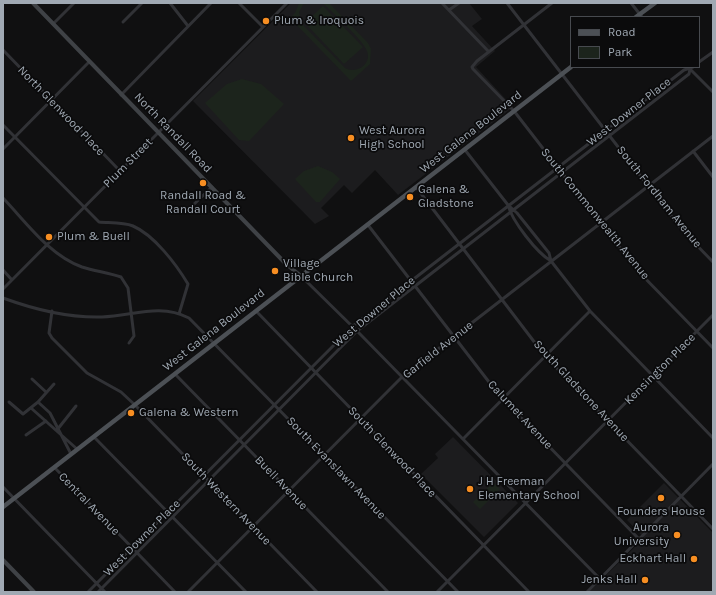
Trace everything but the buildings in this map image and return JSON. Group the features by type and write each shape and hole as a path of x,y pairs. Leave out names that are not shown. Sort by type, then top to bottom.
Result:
{"main road":[{"name":"North Randall Road","path":"33,3 286,264 301,276"},
{"path":"639,16 654,3"},
{"name":"West Galena Boulevard","path":"3,507 570,68"},
{"path":"3,560 34,592"}],"street":[{"path":"53,24 74,3"},
{"path":"123,22 142,3"},
{"path":"170,3 188,26"},
{"path":"121,94 211,3"},
{"path":"239,3 264,27"},
{"name":"Plum Street","path":"3,289 288,3"},
{"path":"442,3 489,52 552,3"},
{"path":"449,10 458,3"},
{"name":"South Fordham Avenue","path":"506,3 683,231 713,262"},
{"path":"630,3 639,16"},
{"name":"North Glenwood Place","path":"3,50 50,101 120,171"},
{"name":"South Commonwealth Avenue","path":"489,52 474,64 473,70 514,111 638,271 713,348"},
{"path":"700,61 713,52"},
{"path":"3,149 89,62"},
{"path":"691,68 713,92"},
{"name":"West Downer Place","path":"88,592 353,326 605,130 684,70 691,68"},
{"name":"West Downer Place","path":"98,592 357,331 689,74 691,68"},
{"path":"3,125 83,208 99,222 131,225 145,233 178,267 188,284 179,314 164,310 102,317 52,311 3,298"},
{"name":"Garfield Avenue","path":"188,592 402,377 713,136"},
{"path":"465,150 508,205 549,253 551,261 590,311 713,438"},
{"path":"693,151 713,177"},
{"path":"190,208 212,188"},
{"name":"South Gladstone Avenue","path":"416,188 545,356 713,529"},
{"path":"3,198 47,244 61,256 82,267 103,271 121,278 128,288 134,336 129,342"},
{"path":"508,205 510,213 543,257 551,261"},
{"name":"Calumet Avenue","path":"368,225 502,399 639,539"},
{"path":"3,270 12,280"},
{"path":"301,276 353,326 525,504 600,579"},
{"name":"South Western Avenue","path":"52,311 48,333 52,338 88,373 121,392 135,405 317,592"},
{"name":"South Glenwood Place","path":"256,311 530,592"},
{"path":"463,439 590,311"},
{"name":"South Evanslawn Avenue","path":"179,314 188,318 214,343 458,592"},
{"name":"Kensington Place","path":"437,592 713,315"},
{"name":"Buell Avenue","path":"175,374 388,592"},
{"path":"32,379 46,392"},
{"path":"9,402 23,414 38,402 54,384"},
{"path":"38,402 50,413 57,430 71,454"},
{"path":"57,430 76,406"},
{"path":"31,408 77,449"},
{"path":"26,435 46,421"},
{"path":"94,437 246,592"},
{"path":"587,592 713,464"},
{"name":"Central Avenue","path":"54,467 175,592"},
{"path":"3,487 105,592"}],"shaded area":[{"name":"West Aurora High School","path":"291,3 469,3 482,19 472,26 495,51 476,67 513,107 398,195 375,170 352,193 344,185 321,208 329,216 315,224 193,101"},
{"name":"J H Freeman Elementary School","path":"453,437 518,503 484,537 421,474 438,458 435,454"},
{"name":"Aurora University","path":"664,483 713,533 713,592 589,592 644,538 627,520"}],"green space":[{"path":"299,3 304,3 299,12 302,24 345,68 354,70 362,67 367,60 367,51 365,46 354,34 323,3 329,3 368,43 371,49 370,64 351,81 290,18 295,13"},
{"path":"323,6 363,47 344,64 305,23"},
{"path":"242,79 261,84 284,104 249,141 239,140 205,103 227,84"},
{"path":"318,166 332,172 340,179 320,202 316,202 295,179 304,171"},
{"path":"493,483 500,489 480,509 473,502"}],"place":[{"name":"Plum & Iroquois","path":"266,21"},
{"name":"West Aurora High School","path":"351,138"},
{"name":"Randall Road & Randall Court","path":"203,183"},
{"name":"Galena & Gladstone","path":"410,197"},
{"name":"Plum & Buell","path":"49,237"},
{"name":"Village Bible Church","path":"275,271"},
{"name":"Galena & Western","path":"131,413"},
{"name":"J H Freeman Elementary School","path":"470,489"},
{"name":"Founders House","path":"661,498"},
{"name":"Aurora University","path":"677,535"},
{"name":"Eckhart Hall","path":"694,559"},
{"name":"Jenks Hall","path":"645,580"}]}
